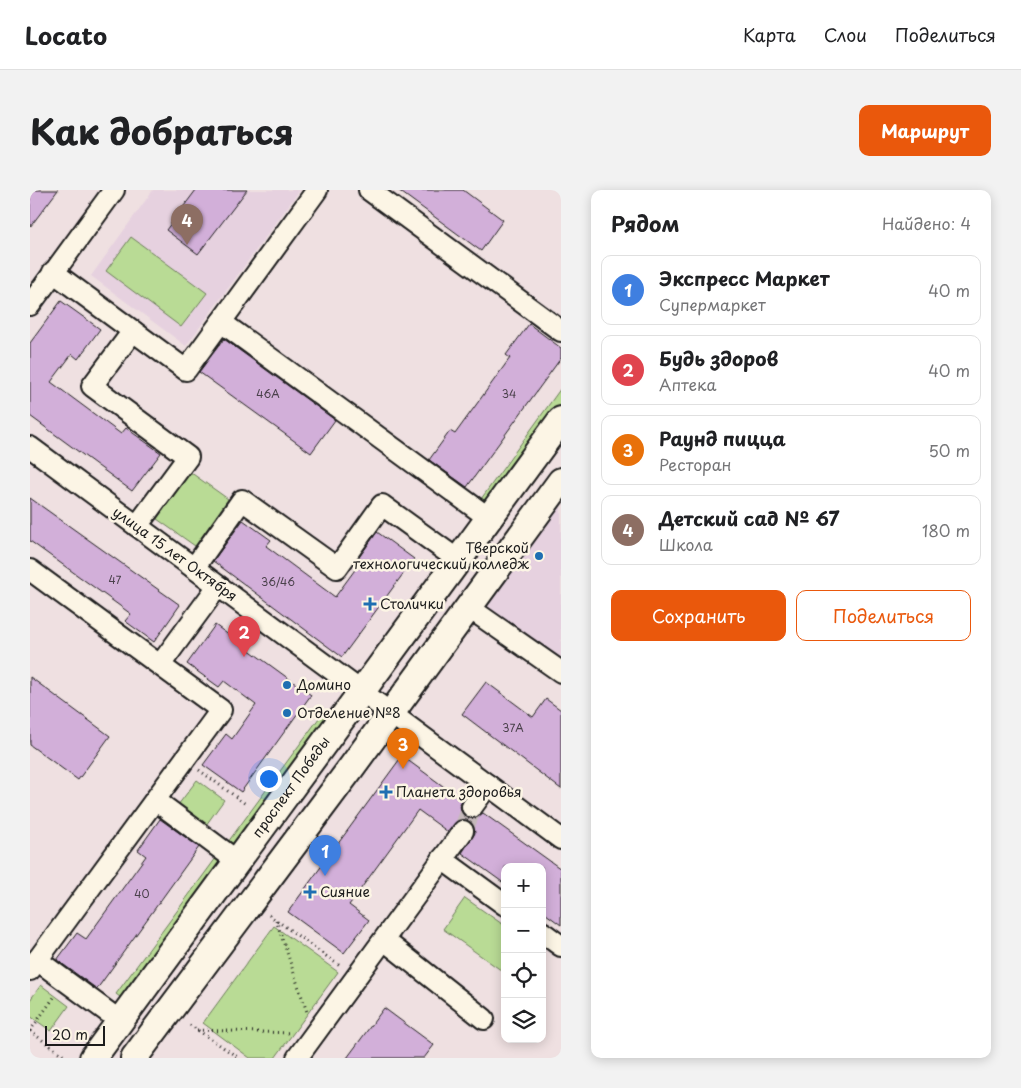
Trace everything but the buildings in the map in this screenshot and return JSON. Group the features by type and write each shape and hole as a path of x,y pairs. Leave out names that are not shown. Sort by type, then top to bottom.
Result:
{"main road":[{"name":"проспект Победы","path":"93,1058 561,420"},
{"path":"134,1058 351,768 561,480"}],"street":[{"path":"30,305 114,190"},
{"path":"54,272 186,370 317,190"},
{"path":"369,190 561,331"},
{"path":"221,322 489,518"},
{"path":"132,330 92,386 188,457 138,526"},
{"name":"улица 15 лет Октября","path":"33,455 138,526 561,839"},
{"path":"194,568 242,500 337,568 382,505 458,560"},
{"path":"30,570 221,710 34,965 66,981 120,1021"},
{"path":"160,665 218,586"},
{"path":"468,607 561,672"},
{"path":"472,807 488,785"},
{"path":"155,800 237,861"},
{"path":"297,1058 463,831"},
{"path":"442,859 501,902"},
{"path":"546,935 561,946"},
{"path":"384,940 484,1019"}],"path":[{"path":"185,759 247,805"},
{"path":"269,915 356,977"},
{"path":"198,1030 314,1034 276,920"},
{"path":"64,1056 30,1031 66,981"},
{"path":"190,1025 239,1058"}],"shaded area":[{"path":"153,190 300,190 186,346 91,276"},
{"name":"Тверской технологический колледж","path":"561,497 561,678 473,615"}],"green space":[{"path":"131,237 207,293 181,327 106,271"},
{"path":"561,388 561,410 491,507 481,499"},
{"path":"190,472 228,499 195,546 157,519"},
{"path":"322,714 329,719 235,847 228,842"},
{"path":"197,780 224,800 206,825 178,805"},
{"path":"216,858 223,863 124,1000 116,994"},
{"path":"465,898 501,923 501,970 443,929"},
{"path":"274,926 338,972 275,1058 250,1058 203,1023"},
{"path":"41,985 69,1006 51,1031 30,1016 30,1000"}],"tunnel":[{"path":"463,831 472,807"}],"place":[{"name":"Детский сад № 67","path":"187,245"},
{"name":"Тверской технологический колледж","path":"539,556"},
{"name":"Столички","path":"370,604"},
{"name":"Будь здоров","path":"244,657"},
{"name":"Домино","path":"287,685"},
{"name":"Отделение №8","path":"287,713"},
{"name":"Раунд пицца","path":"403,769"},
{"name":"Планета здоровья","path":"386,792"},
{"name":"Экспресс Маркет","path":"325,876"},
{"name":"Сияние","path":"310,892"}]}
